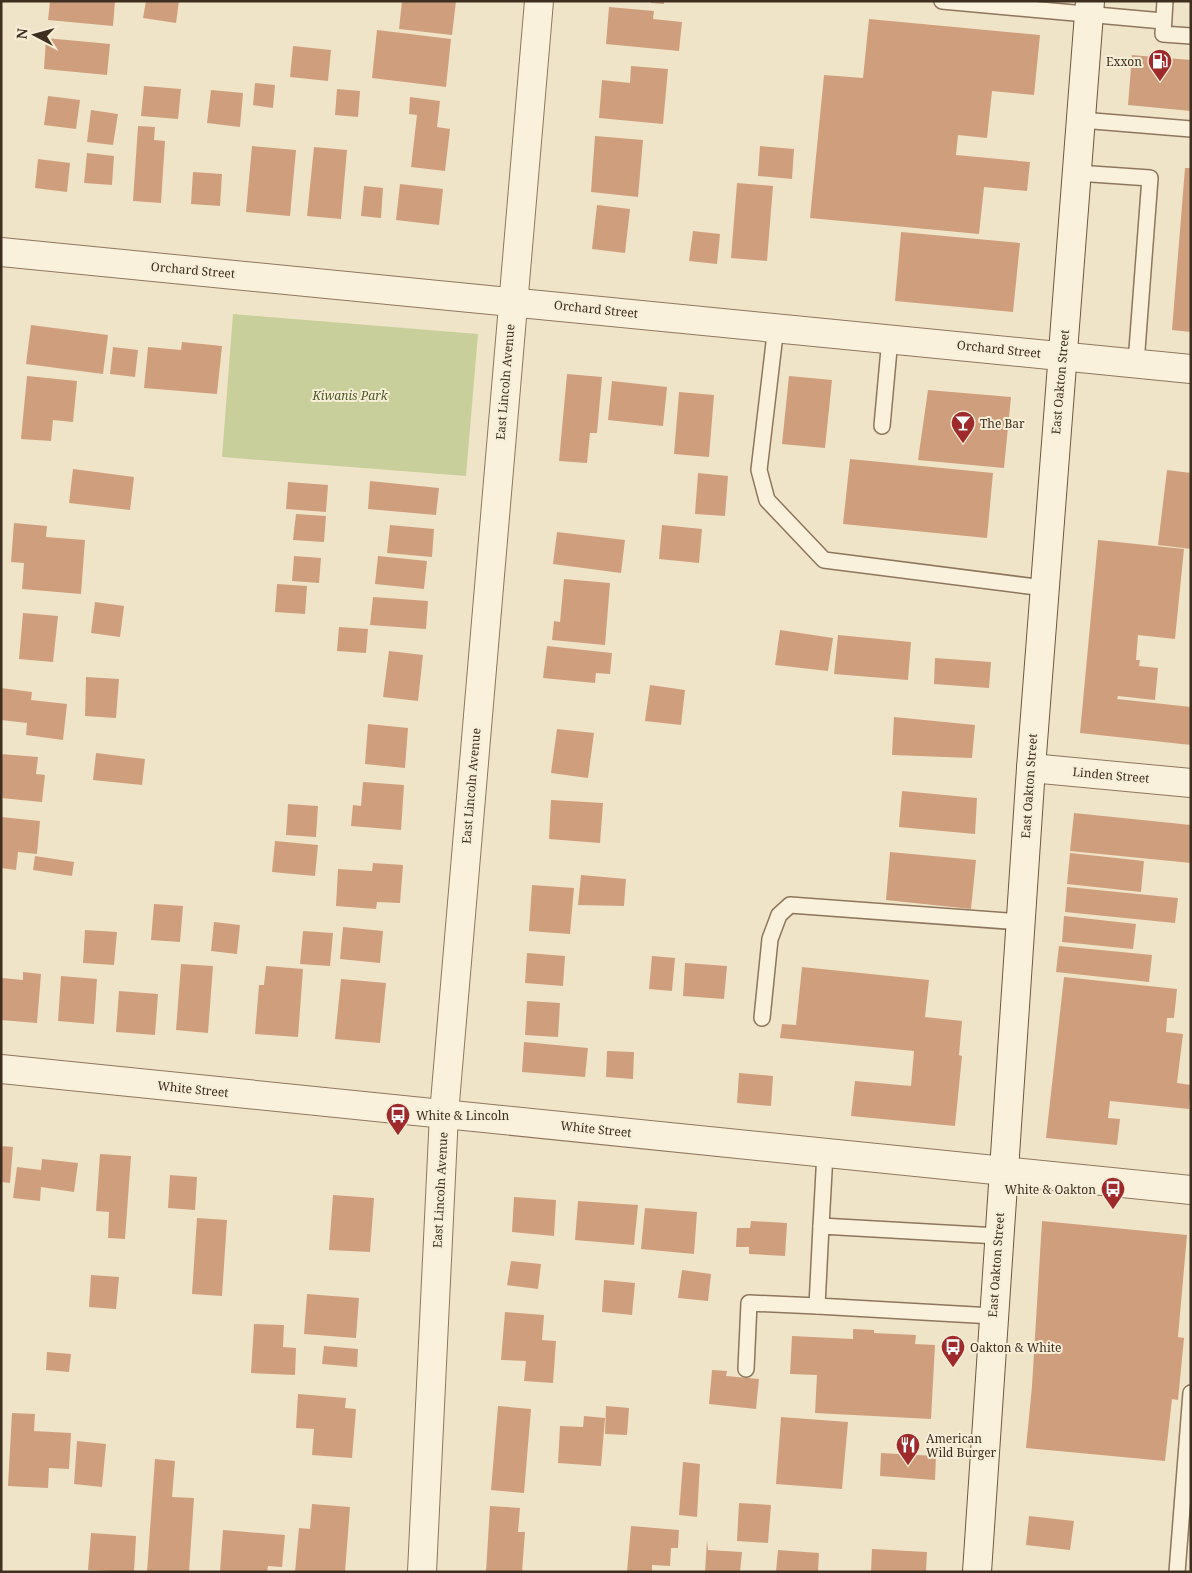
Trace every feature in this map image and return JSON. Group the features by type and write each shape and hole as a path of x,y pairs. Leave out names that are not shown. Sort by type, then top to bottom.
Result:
{"street":[{"name":"East Lincoln Avenue","path":"422,1572 444,1114 539,1"},
{"name":"East Oakton Street","path":"980,1571 993,1316 1030,768 1089,9"},
{"name":"Orchard Street","path":"1,252 512,300 1191,369"},
{"name":"Linden Street","path":"1030,768 1191,783"},
{"name":"White Street","path":"1,1069 1191,1190"}],"lane":[{"path":"942,1 1089,9 1163,21"},
{"path":"1165,1 1162,34 1191,36"},
{"path":"1081,120 1191,129"},
{"path":"1077,173 1150,178 1136,363"},
{"path":"776,326 760,470 767,500 824,560 1044,588"},
{"path":"882,426 890,338"},
{"path":"762,1018 770,939 779,915 790,906 1020,922"},
{"path":"817,1306 825,1153"},
{"path":"821,1226 998,1236"},
{"path":"746,1369 749,1303 993,1316"},
{"path":"1177,1572 1191,1393"}],"green space":[{"name":"Kiwanis Park","path":"233,314 478,334 466,476 222,457"}],"building":[{"path":"50,1 115,1 113,26 48,20"},
{"path":"146,1 179,1 176,23 143,18"},
{"path":"402,1 456,1 452,35 399,29"},
{"path":"651,1 664,1 664,4 651,3"},
{"path":"609,7 654,11 653,19 682,22 679,51 606,44"},
{"path":"869,19 1040,35 1034,95 992,91 987,138 958,135 956,155 1030,162 1027,191 984,187 979,234 810,218 824,75 863,78"},
{"path":"377,30 451,39 446,87 372,78"},
{"path":"46,38 110,44 107,75 44,69"},
{"path":"293,46 331,50 328,81 290,77"},
{"name":"Exxon","path":"1132,55 1191,60 1191,111 1128,105"},
{"path":"631,66 668,69 663,124 599,118 602,80 630,83"},
{"path":"255,83 275,85 273,108 253,105"},
{"path":"144,86 181,89 178,119 141,116"},
{"path":"337,89 360,91 358,117 335,115"},
{"path":"211,90 243,93 240,127 207,123"},
{"path":"48,96 80,100 76,129 44,125"},
{"path":"410,97 440,101 437,127 450,129 445,171 411,167 417,115 409,114"},
{"path":"91,110 118,114 113,145 87,142"},
{"path":"138,126 155,127 154,140 165,141 161,203 133,201"},
{"path":"595,136 643,140 638,197 591,192"},
{"path":"252,146 296,150 290,216 246,212"},
{"path":"760,146 794,149 792,179 758,176"},
{"path":"314,147 347,150 341,219 307,216"},
{"path":"87,153 114,156 112,185 84,183"},
{"path":"38,159 70,163 67,192 35,188"},
{"path":"1185,168 1191,168 1191,332 1172,330"},
{"path":"193,172 222,174 220,206 191,204"},
{"path":"737,183 773,186 767,261 731,258"},
{"path":"400,184 443,189 439,225 396,220"},
{"path":"364,186 383,188 381,218 361,216"},
{"path":"597,205 630,209 625,253 592,249"},
{"path":"693,231 720,234 717,264 689,261"},
{"path":"901,232 1020,243 1013,312 895,301"},
{"path":"31,325 108,335 103,374 26,364"},
{"path":"182,342 222,346 217,394 144,388 148,347 181,350"},
{"path":"113,347 138,350 135,377 110,374"},
{"path":"567,374 602,377 597,433 590,433 587,463 559,461"},
{"path":"27,376 77,381 73,422 53,420 51,441 21,439"},
{"path":"789,376 832,380 825,448 782,444"},
{"path":"612,381 667,387 663,426 608,420"},
{"name":"The Bar","path":"928,390 1011,397 1004,468 918,460"},
{"path":"679,392 714,395 709,457 674,454"},
{"path":"850,459 993,473 987,538 843,524"},
{"path":"73,469 134,477 130,510 69,503"},
{"path":"1167,470 1191,473 1191,549 1158,545"},
{"path":"698,473 728,476 725,516 695,514"},
{"path":"370,481 439,488 436,515 368,509"},
{"path":"288,482 328,485 326,512 286,509"},
{"path":"296,514 326,516 324,542 293,540"},
{"path":"14,523 47,526 46,537 85,540 81,594 22,589 24,563 11,562"},
{"path":"390,525 434,529 432,557 387,553"},
{"path":"662,525 702,529 699,563 659,559"},
{"path":"557,532 625,540 621,573 553,564"},
{"path":"1098,540 1184,549 1175,639 1138,635 1136,660 1140,660 1139,666 1158,668 1155,700 1118,696 1117,699 1191,707 1191,745 1080,733"},
{"path":"294,556 321,558 319,583 292,581"},
{"path":"378,556 427,561 424,589 375,584"},
{"path":"564,579 610,583 605,645 552,640 554,621 560,622"},
{"path":"277,584 307,586 305,614 275,612"},
{"path":"373,597 428,601 426,629 370,625"},
{"path":"95,602 124,606 120,637 91,633"},
{"path":"23,613 58,616 53,662 19,659"},
{"path":"339,627 368,629 366,653 337,651"},
{"path":"780,630 833,638 828,671 775,665"},
{"path":"838,635 911,642 908,680 834,674"},
{"path":"547,646 612,653 610,674 596,673 595,683 543,678"},
{"path":"389,651 423,655 418,701 383,697"},
{"path":"935,658 991,662 989,688 934,684"},
{"path":"86,677 119,679 116,718 85,716"},
{"path":"650,685 685,690 681,725 645,721"},
{"path":"1,688 32,692 31,700 67,704 63,740 26,735 27,723 1,720"},
{"path":"894,717 975,725 972,758 892,755"},
{"path":"368,724 408,728 405,768 365,764"},
{"path":"557,729 594,733 588,778 551,773"},
{"path":"96,753 145,759 142,785 93,780"},
{"path":"1,754 38,757 36,774 45,775 42,802 1,798"},
{"path":"363,782 404,785 401,830 351,826 353,805 361,806"},
{"path":"902,791 977,798 975,834 899,827"},
{"path":"551,800 603,803 600,843 549,839"},
{"path":"288,804 318,806 316,837 286,835"},
{"path":"1074,813 1191,825 1191,863 1070,851"},
{"path":"1,817 40,821 37,854 18,852 16,870 1,868"},
{"path":"275,841 318,845 315,876 272,872"},
{"path":"890,852 976,860 971,909 886,900"},
{"path":"1070,853 1144,861 1141,892 1067,884"},
{"path":"35,856 74,862 72,876 33,870"},
{"path":"373,863 403,865 400,903 377,902 376,909 336,906 338,869 372,871"},
{"path":"581,875 626,879 624,906 578,905"},
{"path":"532,885 574,888 570,934 529,931"},
{"path":"1067,887 1178,898 1175,923 1065,912"},
{"path":"154,904 183,906 180,942 151,940"},
{"path":"1064,916 1136,924 1133,949 1062,942"},
{"path":"214,922 240,925 237,954 211,951"},
{"path":"343,927 383,931 380,963 340,959"},
{"path":"85,930 117,932 114,965 83,963"},
{"path":"303,931 333,933 330,966 300,964"},
{"path":"1059,946 1152,955 1149,982 1056,972"},
{"path":"527,953 565,956 563,986 525,983"},
{"path":"652,956 675,958 672,991 649,989"},
{"path":"685,963 727,966 724,999 683,996"},
{"path":"181,964 213,966 208,1033 176,1030"},
{"path":"266,966 303,969 298,1037 255,1034 259,985 264,985"},
{"path":"802,967 929,980 925,1017 962,1021 959,1055 962,1056 955,1126 851,1116 855,1081 911,1086 914,1051 780,1038 782,1024 796,1025"},
{"path":"23,972 41,974 37,1023 1,1020 2,978 23,980"},
{"path":"61,976 97,979 94,1024 58,1021"},
{"path":"1064,977 1177,989 1174,1018 1167,1018 1166,1032 1183,1034 1177,1083 1191,1085 1189,1109 1110,1101 1108,1118 1120,1119 1117,1145 1046,1138"},
{"path":"341,979 386,983 380,1043 335,1039"},
{"path":"119,991 158,994 155,1035 116,1032"},
{"path":"527,1001 560,1003 558,1037 525,1035"},
{"path":"524,1042 588,1048 585,1077 522,1072"},
{"path":"607,1051 634,1052 633,1079 606,1077"},
{"path":"739,1073 773,1076 771,1106 737,1103"},
{"path":"1,1146 13,1147 10,1183 1,1182"},
{"path":"100,1154 131,1156 125,1239 108,1238 109,1212 96,1211"},
{"path":"42,1159 78,1163 74,1192 41,1187 40,1201 13,1198 17,1167 41,1170"},
{"path":"170,1175 197,1177 195,1210 168,1208"},
{"path":"333,1195 374,1198 370,1252 329,1250"},
{"path":"514,1197 556,1200 554,1236 512,1232"},
{"path":"578,1201 638,1205 634,1245 575,1240"},
{"path":"645,1208 697,1212 694,1254 641,1249"},
{"path":"197,1218 227,1220 222,1296 192,1294"},
{"path":"751,1221 787,1223 785,1256 749,1254 749,1247 736,1247 737,1228 750,1228"},
{"path":"1042,1221 1187,1235 1178,1337 1184,1338 1178,1400 1172,1399 1165,1461 1026,1448 1032,1386"},
{"path":"511,1261 541,1264 538,1289 507,1285"},
{"path":"682,1270 711,1274 708,1301 678,1298"},
{"path":"91,1275 119,1277 116,1309 89,1307"},
{"path":"604,1280 635,1283 632,1315 602,1312"},
{"path":"307,1294 359,1298 356,1338 304,1334"},
{"path":"505,1312 544,1315 542,1340 556,1341 553,1383 524,1381 526,1361 501,1360"},
{"path":"254,1324 284,1325 283,1347 296,1348 295,1375 251,1373"},
{"path":"853,1329 874,1330 874,1333 916,1335 915,1344 935,1345 931,1419 815,1413 817,1375 790,1374 792,1336 853,1339"},
{"path":"324,1346 358,1349 357,1367 322,1364"},
{"path":"47,1352 71,1354 69,1372 46,1370"},
{"path":"712,1370 727,1371 726,1376 759,1379 756,1409 709,1404"},
{"path":"298,1394 346,1398 345,1408 356,1409 352,1458 312,1455 314,1429 296,1428"},
{"path":"498,1406 531,1409 524,1493 491,1490"},
{"path":"606,1406 629,1408 627,1435 605,1434"},
{"path":"12,1413 35,1414 34,1431 71,1433 69,1469 49,1468 48,1488 8,1486"},
{"path":"584,1416 605,1418 601,1466 558,1463 560,1426 583,1427"},
{"path":"781,1417 848,1422 842,1489 776,1484"},
{"path":"77,1441 106,1444 102,1487 74,1484"},
{"name":"American Wild Burger","path":"881,1453 936,1456 935,1480 880,1476"},
{"path":"155,1459 175,1461 172,1497 194,1498 189,1572 147,1572"},
{"path":"683,1462 700,1464 697,1517 679,1515"},
{"path":"739,1503 771,1505 768,1543 737,1541"},
{"path":"312,1504 350,1507 345,1572 295,1572 299,1528 310,1529"},
{"path":"490,1506 520,1508 518,1532 525,1532 522,1572 486,1572"},
{"path":"1029,1516 1074,1521 1070,1550 1026,1545"},
{"path":"631,1526 679,1530 678,1548 671,1548 670,1566 652,1565 652,1572 627,1572"},
{"path":"223,1530 285,1535 282,1567 268,1566 267,1572 220,1571"},
{"path":"91,1533 136,1536 134,1572 88,1570"},
{"path":"707,1540 708,1550 742,1552 740,1572 705,1572"},
{"path":"872,1549 927,1552 926,1572 871,1572"},
{"path":"778,1550 819,1553 818,1572 776,1572"}],"place":[{"name":"Exxon","path":"1160,82"},
{"name":"The Bar","path":"963,444"},
{"name":"White & Lincoln","path":"398,1136"},
{"name":"White & Oakton","path":"1113,1210"},
{"name":"Oakton & White","path":"953,1368"},
{"name":"American Wild Burger","path":"908,1466"}]}
